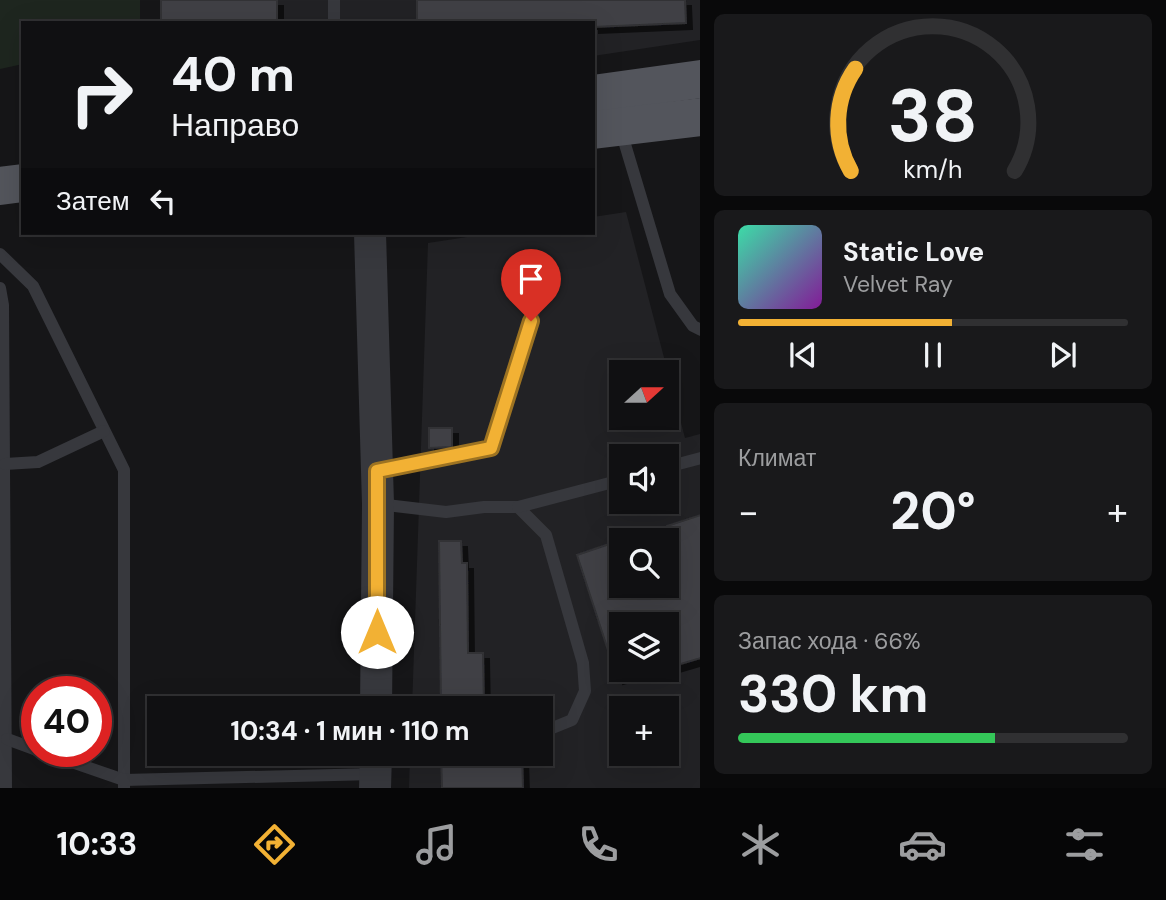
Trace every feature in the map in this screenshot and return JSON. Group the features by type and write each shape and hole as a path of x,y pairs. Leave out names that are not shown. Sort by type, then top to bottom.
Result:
{"main road":[{"path":"595,94 700,79"},
{"path":"606,129 700,117"},
{"path":"0,186 21,183"}],"street":[{"path":"370,235 378,504 376,696"}],"lane":[{"path":"334,0 334,21"},
{"path":"606,129 670,294 693,327 700,330"},
{"path":"0,254 33,286 124,470 124,784"},
{"path":"0,288 3,305 5,464 6,788"},
{"path":"377,471 491,448 539,296"},
{"path":"5,464 38,462 104,431"},
{"path":"679,464 700,458"},
{"path":"378,504 446,512 484,507 518,508 609,483"},
{"path":"518,508 546,535 583,663 585,691 572,720 553,728"},
{"path":"6,739 21,744"},
{"path":"81,767 124,784 376,772"}],"shaded area":[{"path":"0,0 140,0 140,21 21,21 21,64 0,69"},
{"path":"162,0 700,0 700,40 595,56 595,21 162,21"},
{"path":"626,212 665,360 609,360 609,430 679,430 679,415 685,438 700,434 700,788 409,788 410,766 553,766 553,696 412,696 428,243 480,235 595,235 595,217"}],"building":[{"path":"161,0 277,0 277,21 161,21"},
{"path":"417,0 685,0 686,23 595,27 595,21 417,21"},
{"path":"429,428 452,428 452,447 429,448"},
{"path":"700,515 700,658 679,664 679,612 609,612 609,653 577,555 609,544 609,598 679,598 679,528 667,528"},
{"path":"439,541 461,541 462,563 467,563 468,653 483,653 484,696 441,696"},
{"path":"441,766 522,766 523,788 442,788"}],"route":[{"path":"377,632 377,471 491,448 531,321"}]}
